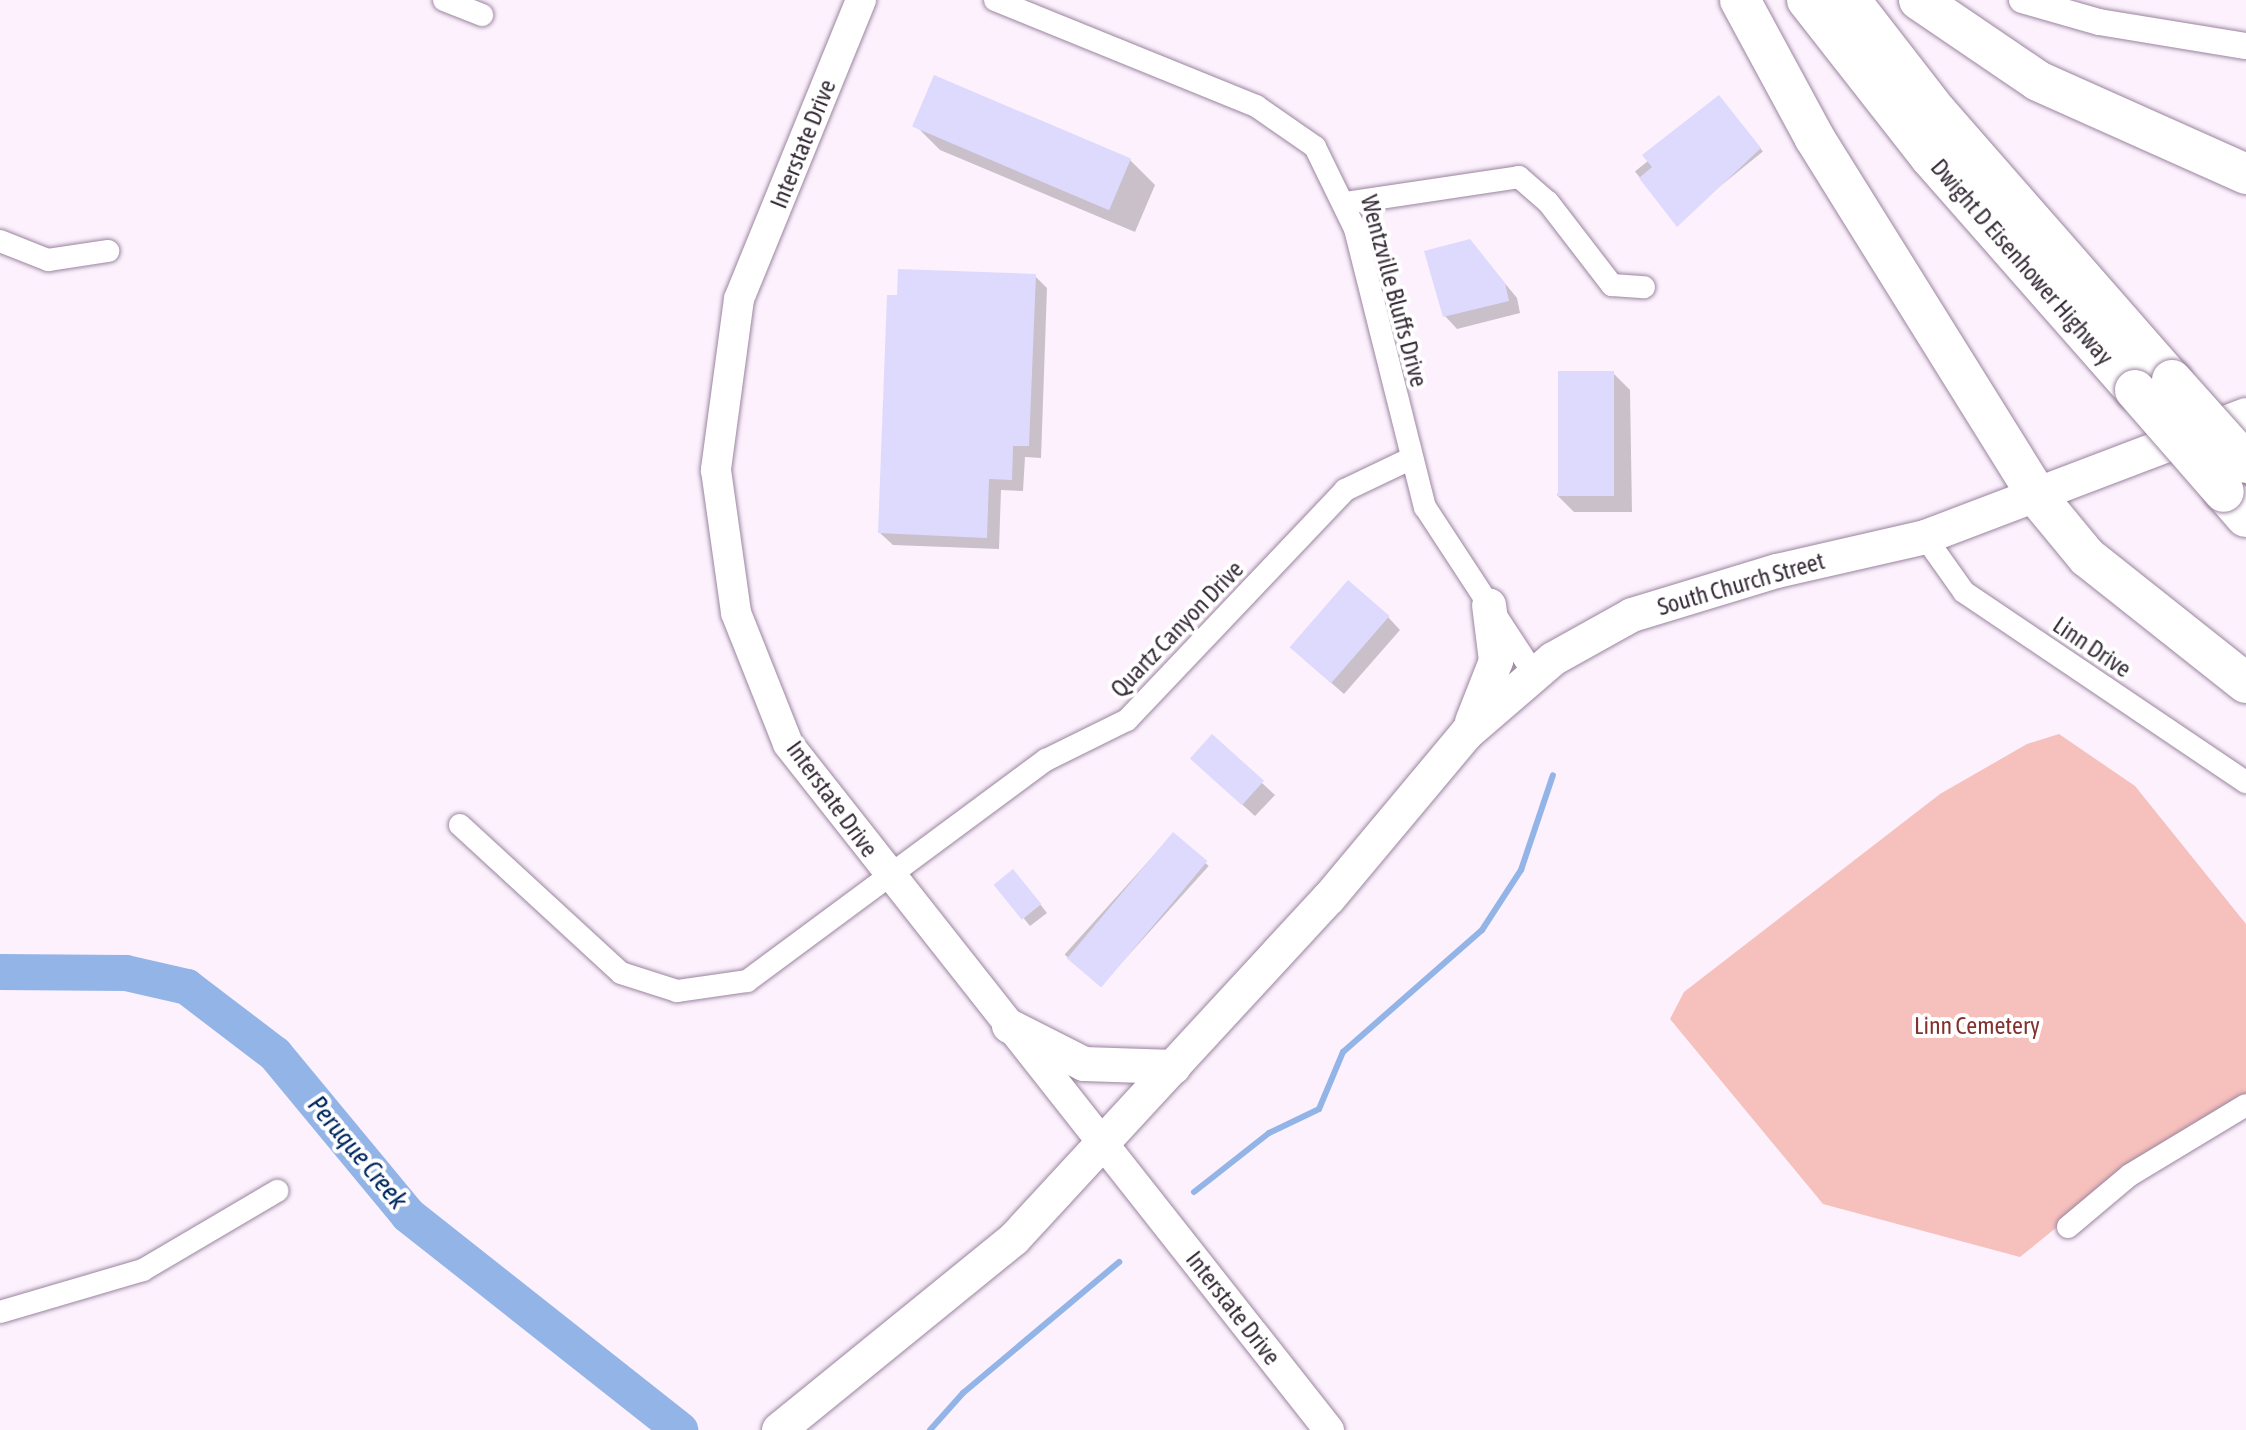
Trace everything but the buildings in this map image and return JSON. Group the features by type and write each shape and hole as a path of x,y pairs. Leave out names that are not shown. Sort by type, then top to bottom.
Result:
{"highway":[{"path":"1740,0 1814,137 2039,499 2087,557 2246,683"},
{"name":"Dwight D Eisenhower Highway","path":"1807,0 1930,157 2135,390 2239,490"},
{"name":"Dwight D Eisenhower Highway","path":"1850,0 1937,112 2172,380 2239,490"},
{"path":"1919,0 2038,81 2246,174"}],"main road":[{"name":"Interstate Drive","path":"861,0 739,299 716,470 736,613 788,744 889,876 1329,1430"},
{"name":"South Church Street","path":"779,1430 1014,1239 1329,898 1467,733 1535,675 1632,615 1777,571 1925,537 2039,499 2246,415"},
{"path":"1467,733 1496,661 1489,605"},
{"path":"1009,1026 1084,1064 1174,1067"}],"street":[{"path":"444,0 482,15"},
{"name":"Wentzville Bluffs Drive","path":"995,0 1277,116 1315,147 1346,203 1410,459 1425,507 1535,675"},
{"path":"2022,0 2099,22 2246,46"},
{"path":"1346,203 1519,177 1548,202 1612,285 1644,287"},
{"path":"0,241 48,260 108,251"},
{"name":"Quartz Canyon Drive","path":"460,825 598,957 621,973 677,991 747,981 1046,760 1127,720 1345,490 1410,459"},
{"name":"Linn Drive","path":"1925,537 1964,592 2246,782"},
{"path":"2068,1227 2130,1175 2246,1105"},
{"path":"0,1312 143,1270 277,1191"}],"green space":[{"name":"Linn Cemetery","path":"2059,734 2135,786 2246,924 2246,1095 2146,1155 2020,1257 1823,1204 1670,1019 1684,992 1940,794 2027,744"}],"waterway":[{"path":"1194,1192 1269,1133 1319,1109 1343,1052 1482,930 1521,870 1553,775"},
{"name":"Peruque Creek","path":"0,972 126,973 187,987 275,1054 408,1215 680,1430"},
{"path":"930,1430 963,1393 1119,1262"}]}
